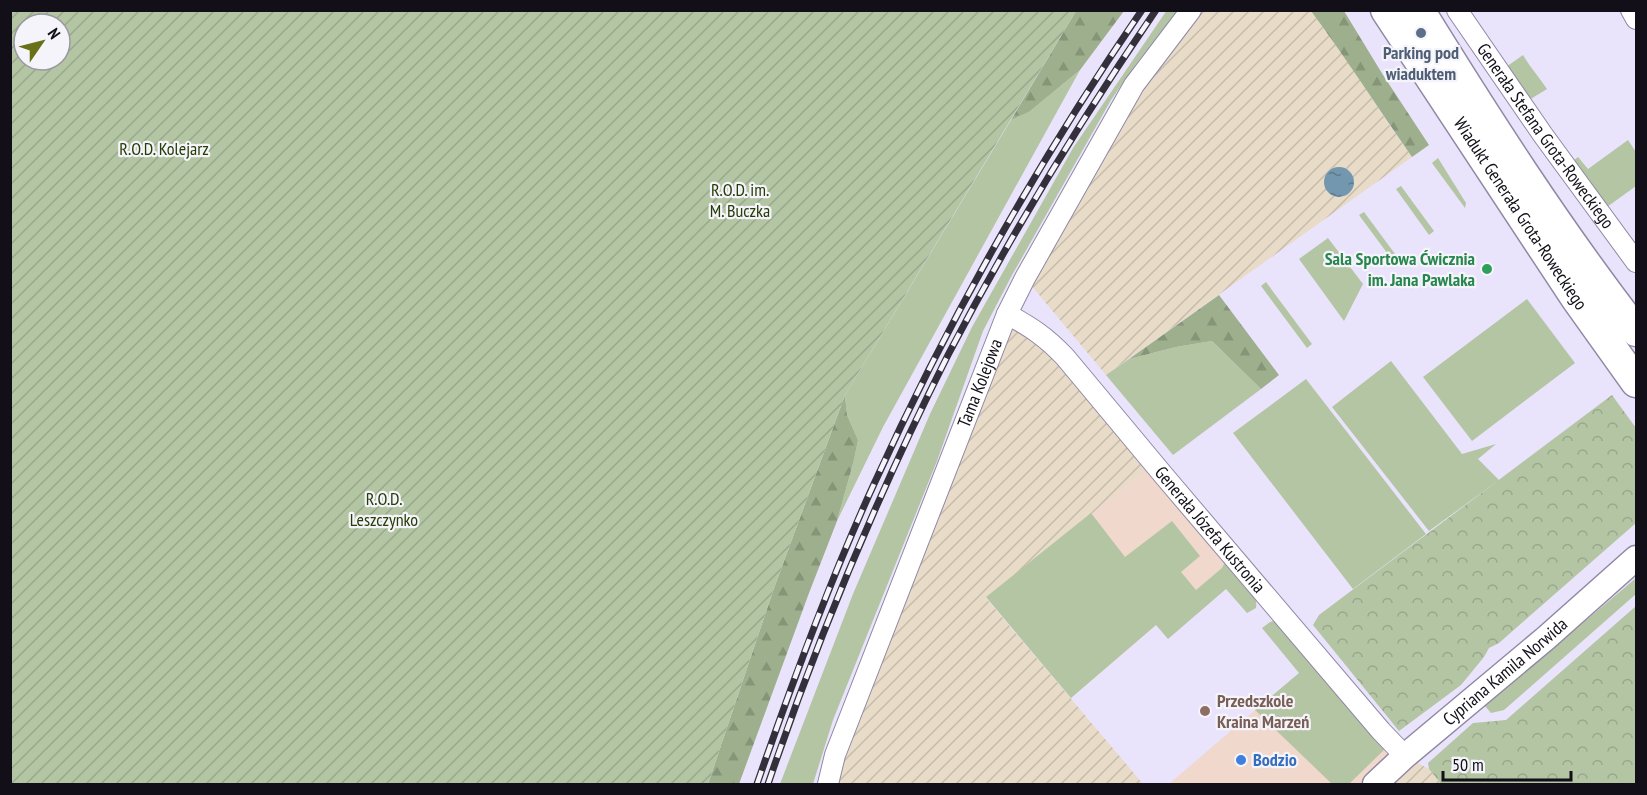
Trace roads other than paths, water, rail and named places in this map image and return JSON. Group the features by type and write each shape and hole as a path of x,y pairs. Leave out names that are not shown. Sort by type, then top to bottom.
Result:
{"main road":[{"path":"1386,10 1443,74"},
{"path":"1419,10 1443,74"},
{"name":"Wiadukt Generała Grota-Roweckiego","path":"1443,74 1498,136 1636,331"},
{"name":"Wiadukt Generała Grota-Roweckiego","path":"1443,74 1576,298 1636,382"}],"street":[{"name":"Tama Kolejowa","path":"828,784 835,755 1007,314 1134,85 1191,10"},
{"name":"Generała Stefana Grota-Roweckiego","path":"1457,10 1543,135 1636,262"},
{"path":"1631,10 1636,19"},
{"name":"Generała Józefa Kustronia","path":"1007,314 1051,341 1172,486 1381,731 1405,756"},
{"name":"Cypriana Kamila Norwida","path":"1375,784 1636,558"}],"water":[{"path":"1339,167 1350,171 1354,182 1350,193 1339,197 1328,193 1324,182 1328,171"}],"railway":[{"path":"757,784 826,595 874,484 933,361 997,241 1032,182 1142,10"},
{"path":"768,784 807,674 850,566 897,460 948,355 996,266 1047,180 1100,94 1156,10"}],"place":[{"name":"Parking pod wiaduktem","path":"1421,33"},
{"name":"Sala Sportowa Ćwicznia im. Jana Pawlaka","path":"1487,269"},
{"name":"Przedszkole Kraina Marzeń","path":"1205,711"},
{"name":"Bodzio","path":"1241,760"}],"park label":[{"name":"R.O.D. Kolejarz","path":"164,149"},
{"name":"R.O.D. im. M. Buczka","path":"740,200"},
{"name":"R.O.D. Leszczynko","path":"384,509"}]}
